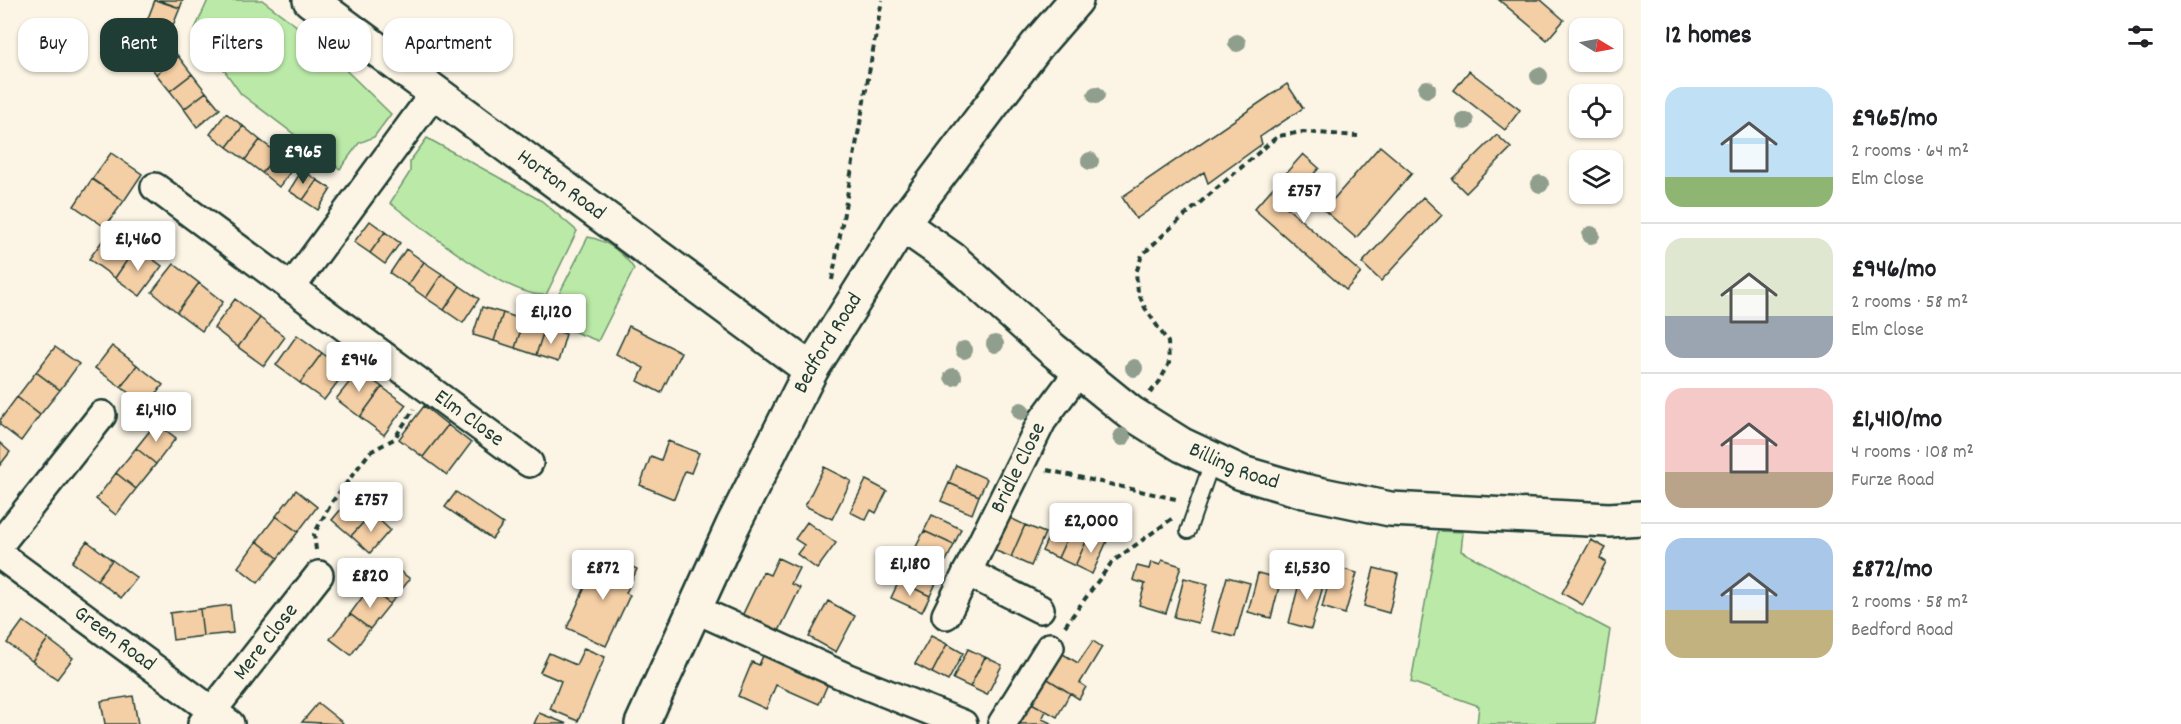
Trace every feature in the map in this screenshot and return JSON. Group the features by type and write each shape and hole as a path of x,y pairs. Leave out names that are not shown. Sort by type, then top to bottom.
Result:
{"main road":[{"name":"Horton Road","path":"310,0 811,370"},
{"name":"Bedford Road","path":"642,724 733,525 811,370 902,224 1037,45 1076,0"},
{"name":"Billing Road","path":"902,224 952,259 1052,349 1131,413 1182,445 1242,473 1304,491 1390,509 1609,520 1641,518"}],"street":[{"path":"291,288 435,92"},
{"name":"Elm Close","path":"155,187 529,463"},
{"name":"Bridle Close","path":"946,615 1042,421 1079,371"},
{"path":"0,544 102,415"},
{"name":"Green Road","path":"0,555 215,720"},
{"path":"967,572 1040,609"},
{"name":"Mere Close","path":"215,720 320,575"},
{"path":"695,609 848,678 963,724"},
{"path":"1002,724 1050,647"}],"lane":[{"path":"1188,531 1213,459"}],"path":[{"path":"832,281 882,0"},
{"path":"1131,413 1160,381 1169,363 1168,342 1145,308 1138,292 1136,273 1142,255 1174,224 1278,136 1303,132 1358,136"},
{"path":"320,575 314,534 332,502 370,452 394,439 428,388"},
{"path":"1019,464 1180,501 1185,506"},
{"path":"1050,647 1112,562 1179,513"}],"green space":[{"path":"208,0 262,0 296,26 296,72 348,72 391,114 374,137 359,143 340,169 241,94 225,72 284,72 284,18 200,18"},
{"path":"427,138 542,201 577,231 546,295 529,293 488,274 390,203 410,172 410,161"},
{"path":"588,237 614,248 634,269 598,341 570,330 576,313 555,302"},
{"path":"1438,531 1463,532 1461,551 1610,630 1595,724 1477,724 1479,706 1411,682"}],"building":[{"path":"155,0 180,8 176,18 148,18"},
{"path":"158,0 183,0 180,8"},
{"path":"1499,0 1541,0 1564,20 1547,40"},
{"path":"178,56 192,74 170,91 156,74 178,72"},
{"path":"1469,71 1520,110 1505,130 1454,90"},
{"path":"192,74 206,92 184,109 170,91"},
{"path":"1287,84 1303,108 1260,137 1262,144 1208,183 1204,172 1136,219 1122,197"},
{"path":"206,92 220,109 197,127 184,109"},
{"path":"226,113 243,126 227,147 210,134"},
{"path":"243,126 260,140 245,160 227,147"},
{"path":"1497,135 1511,148 1466,193 1452,179"},
{"path":"260,140 277,153 262,173 245,160"},
{"path":"1380,146 1412,173 1356,238 1324,210"},
{"path":"111,153 142,174 124,201 92,179"},
{"path":"277,153 295,166 279,187 262,173"},
{"path":"1303,154 1319,168 1285,206 1361,273 1346,290 1254,209"},
{"path":"302,170 317,180 303,200 289,191"},
{"path":"92,179 124,201 105,227 74,206"},
{"path":"317,180 331,189 318,210 303,200"},
{"path":"1423,197 1442,215 1381,281 1362,263"},
{"path":"370,221 385,232 370,253 354,242"},
{"path":"111,229 136,247 115,278 89,259"},
{"path":"385,232 400,243 385,264 370,253"},
{"path":"136,247 162,266 140,296 115,278"},
{"path":"406,249 424,262 408,285 390,273"},
{"path":"424,262 442,274 426,298 408,285"},
{"path":"174,264 199,283 177,312 152,292"},
{"path":"442,274 460,286 444,310 426,298"},
{"path":"199,283 223,302 202,331 177,312"},
{"path":"460,286 479,299 463,323 444,310"},
{"path":"235,299 260,318 238,347 214,328"},
{"path":"482,307 503,313 494,341 473,335"},
{"path":"503,313 524,320 515,348 494,341"},
{"path":"260,318 285,337 264,366 238,347"},
{"path":"524,320 545,327 536,355 515,348"},
{"path":"629,326 681,352 661,393 638,381 644,368 616,354"},
{"path":"545,327 566,334 558,362 536,355"},
{"path":"297,335 322,353 300,383 276,365"},
{"path":"112,346 137,365 121,387 95,368"},
{"path":"55,347 79,364 60,390 36,372"},
{"path":"322,353 346,371 324,400 300,383"},
{"path":"137,365 163,385 146,406 121,387"},
{"path":"359,370 382,387 360,417 336,399"},
{"path":"36,372 60,390 40,415 17,397"},
{"path":"382,387 406,405 384,435 360,417"},
{"path":"17,397 40,415 21,441 0,425 0,420"},
{"path":"424,406 448,425 423,457 399,439"},
{"path":"156,423 176,438 156,464 136,448"},
{"path":"448,425 471,443 447,475 423,457"},
{"path":"668,441 699,453 691,473 685,471 674,499 640,485 651,456 661,460"},
{"path":"0,443 10,452 0,465"},
{"path":"136,448 156,464 136,489 116,473"},
{"path":"956,465 987,479 979,496 949,483"},
{"path":"824,467 851,481 832,519 805,506"},
{"path":"116,473 136,489 116,515 96,499"},
{"path":"866,480 887,491 876,513 871,510 866,520 850,512"},
{"path":"949,483 979,496 972,514 941,501"},
{"path":"296,490 317,507 298,532 276,516"},
{"path":"456,492 503,524 492,539 445,507"},
{"path":"352,496 372,513 351,536 332,520"},
{"path":"372,513 390,530 370,553 351,536"},
{"path":"932,515 961,529 954,545 924,531"},
{"path":"276,516 298,532 278,558 257,541"},
{"path":"1006,516 1025,525 1011,557 991,549"},
{"path":"1057,517 1073,525 1058,558 1042,551"},
{"path":"807,522 836,543 817,569 797,554 804,545 795,539"},
{"path":"1025,525 1045,533 1031,566 1011,557"},
{"path":"1073,525 1090,533 1075,566 1058,558"},
{"path":"924,531 954,545 946,561 916,547"},
{"path":"1090,533 1107,541 1092,574 1075,566"},
{"path":"1591,540 1606,548 1600,558 1606,562 1583,605 1562,593"},
{"path":"87,541 112,560 97,580 72,562"},
{"path":"257,541 278,558 258,583 238,567"},
{"path":"606,555 637,569 626,593 630,595 606,646 567,628 589,578 594,580"},
{"path":"778,558 799,568 791,584 800,588 778,633 742,616 763,572 770,575"},
{"path":"112,560 137,578 121,598 97,580"},
{"path":"1162,560 1181,566 1166,613 1139,605 1145,584 1133,580 1137,566 1149,569 1151,562 1160,565"},
{"path":"389,563 410,579 390,604 369,588"},
{"path":"907,565 938,579 930,596 899,581"},
{"path":"1333,566 1357,573 1345,614 1322,607"},
{"path":"1374,568 1398,574 1389,613 1364,606"},
{"path":"1302,572 1325,579 1311,629 1289,623"},
{"path":"1258,573 1281,579 1271,618 1248,612"},
{"path":"1227,577 1250,583 1235,637 1212,631"},
{"path":"1184,578 1208,584 1198,623 1174,617"},
{"path":"899,581 930,596 922,612 891,598"},
{"path":"369,588 390,604 370,629 350,614"},
{"path":"828,601 855,616 836,652 809,637"},
{"path":"230,605 233,633 203,636 200,609"},
{"path":"200,609 203,636 173,640 170,613"},
{"path":"350,614 370,629 351,655 330,639"},
{"path":"23,621 48,639 32,661 7,643"},
{"path":"931,636 947,644 932,673 915,664"},
{"path":"48,639 73,658 57,679 32,661"},
{"path":"1093,641 1102,647 1080,683 1086,687 1079,699 1043,676 1058,651 1078,663"},
{"path":"947,644 963,653 948,681 932,673"},
{"path":"584,648 605,657 578,721 550,709 561,681 540,672 549,653 576,665"},
{"path":"968,649 985,657 970,687 953,679"},
{"path":"765,651 830,679 819,704 776,685 766,709 738,696 752,662 759,665"},
{"path":"985,657 1002,665 987,695 970,687"},
{"path":"1043,676 1070,693 1057,717 1028,701"},
{"path":"133,696 138,724 105,724 101,701"},
{"path":"1028,701 1046,711 1042,719 1053,724 1016,724"},
{"path":"318,703 343,723 343,724 302,722"},
{"path":"539,713 567,724 534,724"}]}
